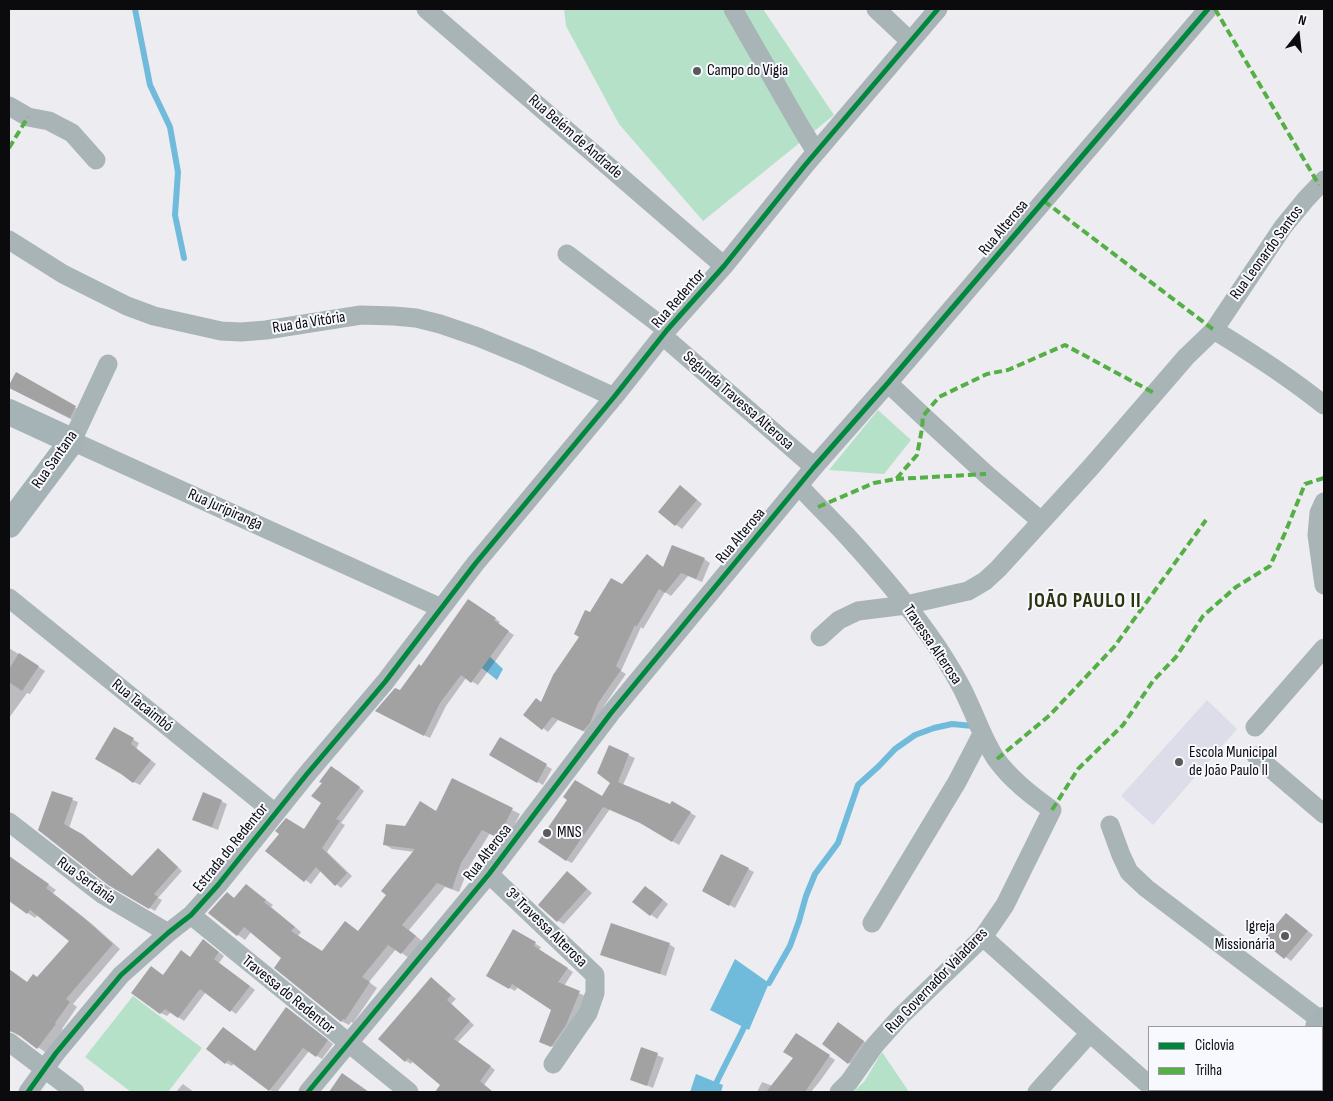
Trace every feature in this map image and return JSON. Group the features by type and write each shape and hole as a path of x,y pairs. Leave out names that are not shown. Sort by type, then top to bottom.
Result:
{"street":[{"name":"Rua Belém de Andrade","path":"428,9 724,266"},
{"path":"733,9 816,152"},
{"path":"876,9 910,41"},
{"name":"Rua Redentor","path":"441,608 665,333 724,266 816,152 938,9"},
{"name":"Rua Alterosa","path":"308,1092 490,874 611,712 814,467 1208,9"},
{"path":"9,106 28,117 49,121 72,132 96,160"},
{"name":"Rua Leonardo Santos","path":"820,637 839,620 858,611 906,605 959,594 985,581 1091,467 1186,357 1214,330 1283,227 1324,180"},
{"name":"Rua da Vitória","path":"9,240 71,278 127,306 154,316 213,329 241,332 266,330 361,315 416,318 478,337 614,397"},
{"name":"Segunda Travessa Alterosa","path":"567,254 665,333 814,467"},
{"path":"1214,330 1252,352 1324,405"},
{"name":"Rua Santana","path":"9,525 72,441 108,364"},
{"path":"888,383 986,474 1041,521"},
{"name":"Rua Juripiranga","path":"9,412 441,608"},
{"name":"Travessa Alterosa","path":"799,486 846,535 906,605 937,647 955,674 996,760 1030,794 1052,810"},
{"path":"1324,502 1319,513 1317,535 1324,585"},
{"name":"Rua Tacaimbó","path":"9,598 275,813"},
{"name":"Estrada do Redentor","path":"28,1092 45,1068 121,975 190,916 218,885 275,813 385,682 441,608"},
{"path":"1256,727 1324,648"},
{"path":"872,923 957,782 982,734"},
{"path":"1256,756 1324,814"},
{"name":"Rua Governador Valadares","path":"839,1092 849,1082 875,1045 900,1017 983,936 1005,905 1052,810"},
{"name":"Rua Sertânia","path":"9,822 102,894 168,933"},
{"path":"1110,825 1121,855 1130,872 1146,888 1322,1023"},
{"name":"3ª Travessa Alterosa","path":"490,874 595,975 595,993 588,1013 554,1064"},
{"name":"Travessa do Redentor","path":"190,916 409,1092"},
{"path":"983,936 1148,1084"},
{"path":"1037,1092 1090,1033"},
{"path":"9,1042 75,1092"}],"shaded area":[{"name":"Escola Municipal de João Paulo II","path":"1207,700 1237,729 1153,825 1121,796"}],"green space":[{"name":"Campo do Vigia","path":"564,9 763,9 834,115 703,221 619,124 566,26"},
{"path":"878,410 911,440 884,474 829,470"},
{"path":"133,996 202,1048 168,1092 131,1092 85,1057"},
{"path":"882,1052 909,1092 853,1092 864,1082"}],"water":[{"path":"485,652 503,669 497,680 478,665"},
{"path":"735,959 769,983 749,1030 710,1010"},
{"path":"696,1074 723,1085 721,1092 690,1092"}],"building":[{"path":"16,372 76,406 70,418 9,388"},
{"path":"680,485 697,500 675,526 658,512"},
{"path":"672,545 705,558 696,579 681,573 665,593 659,589 637,626 635,625 616,666 621,670 598,703 590,723 583,731 552,717 542,730 523,715 536,698 541,702 553,675 579,637 574,634 585,610 590,612 611,578 622,584 647,554 663,567"},
{"path":"468,599 496,618 494,620 509,631 471,683 461,675 440,703 424,736 375,711 395,688 400,690 419,664 421,666"},
{"path":"19,653 39,666 22,691 9,682 9,669"},
{"path":"114,727 134,738 131,744 151,760 133,783 95,759"},
{"path":"500,737 547,764 537,783 489,755"},
{"path":"609,745 629,754 618,782 670,804 672,801 691,812 672,842 640,823 603,807 566,861 538,842 567,800 563,797 575,780 602,796 610,783 597,773"},
{"path":"331,766 360,787 336,819 340,821 322,848 347,873 335,886 316,867 304,882 265,851 279,834 275,831 286,818 304,829 321,803 311,796 322,783 319,782"},
{"path":"452,778 513,808 498,838 482,830 461,863 452,889 437,883 402,925 416,936 401,954 388,945 362,977 370,982 345,1020 343,1019 341,1022 274,968 281,958 244,927 237,936 208,913 227,892 234,898 246,884 266,900 264,902 295,927 291,931 322,951 345,921 358,931 386,895 381,891 415,849 383,845 386,824 405,826 420,801 436,811"},
{"path":"52,791 73,798 64,824 82,834 132,876 158,848 178,867 154,894 158,897 149,909 108,885 38,830"},
{"path":"203,792 222,800 212,827 192,820"},
{"path":"721,854 749,868 729,906 702,891"},
{"path":"9,856 49,884 46,888 113,944 66,999 70,1002 37,1049 16,1033 9,1031 9,969 27,982 33,974 37,977 69,941 30,910 27,914 9,901"},
{"path":"567,871 587,889 557,922 538,905"},
{"path":"645,886 663,900 650,916 632,902"},
{"name":"Igreja Missionária","path":"1286,913 1308,931 1284,959 1262,941"},
{"path":"611,923 670,943 660,974 600,955"},
{"path":"513,929 536,942 534,946 568,968 558,982 580,991 566,1025 551,1047 539,1042 551,1010 512,984 509,989 486,976"},
{"path":"203,939 219,952 214,959 250,986 230,1012 200,989 178,1018 165,1009 160,1014 131,993 151,966 163,975 181,950 190,957"},
{"path":"431,977 451,995 447,1000 470,1021 454,1039 491,1066 480,1081 493,1092 435,1092 440,1085 408,1058 405,1062 378,1039"},
{"path":"286,1007 328,1040 316,1057 303,1048 269,1091 228,1060 225,1064 206,1049 223,1027 255,1051"},
{"path":"838,1022 864,1041 848,1064 822,1044"},
{"path":"796,1033 830,1055 805,1092 766,1092 793,1058 783,1052"},
{"path":"641,1047 658,1053 647,1086 630,1080"},
{"path":"342,1073 369,1092 329,1092"}],"waterway":[{"path":"135,9 150,85 170,127 178,172 175,215 184,258"},
{"path":"769,983 790,946 815,874 838,843 858,785 895,749 915,735 952,724 973,726"},
{"path":"712,1092 747,1021"}],"marked path":[{"path":"1215,9 1319,185"},
{"path":"9,148 28,117"},
{"path":"1044,201 1214,330"},
{"path":"818,507 874,483 896,479 917,455 923,416 939,397 987,374 1008,370 1065,345 1154,393"},
{"path":"896,479 986,474"},
{"path":"1052,810 1078,769 1123,725 1153,681 1176,657 1203,616 1236,587 1270,566 1305,484 1324,478"},
{"path":"997,759 1050,715 1114,647 1206,520"}],"cycle path":[{"path":"28,1092 56,1053 121,975 191,915 218,885 307,774 385,682 475,564 614,397 667,330 724,266 806,164 938,9"},
{"path":"308,1092 489,874 611,713 814,467 1208,9"}],"place":[{"name":"Campo do Vigia","path":"697,71"},
{"name":"Escola Municipal de João Paulo II","path":"1179,762"},
{"name":"MNS","path":"547,833"},
{"name":"Igreja Missionária","path":"1285,936"}],"district":[{"name":"JOÃO PAULO II","path":"1085,602"}]}
